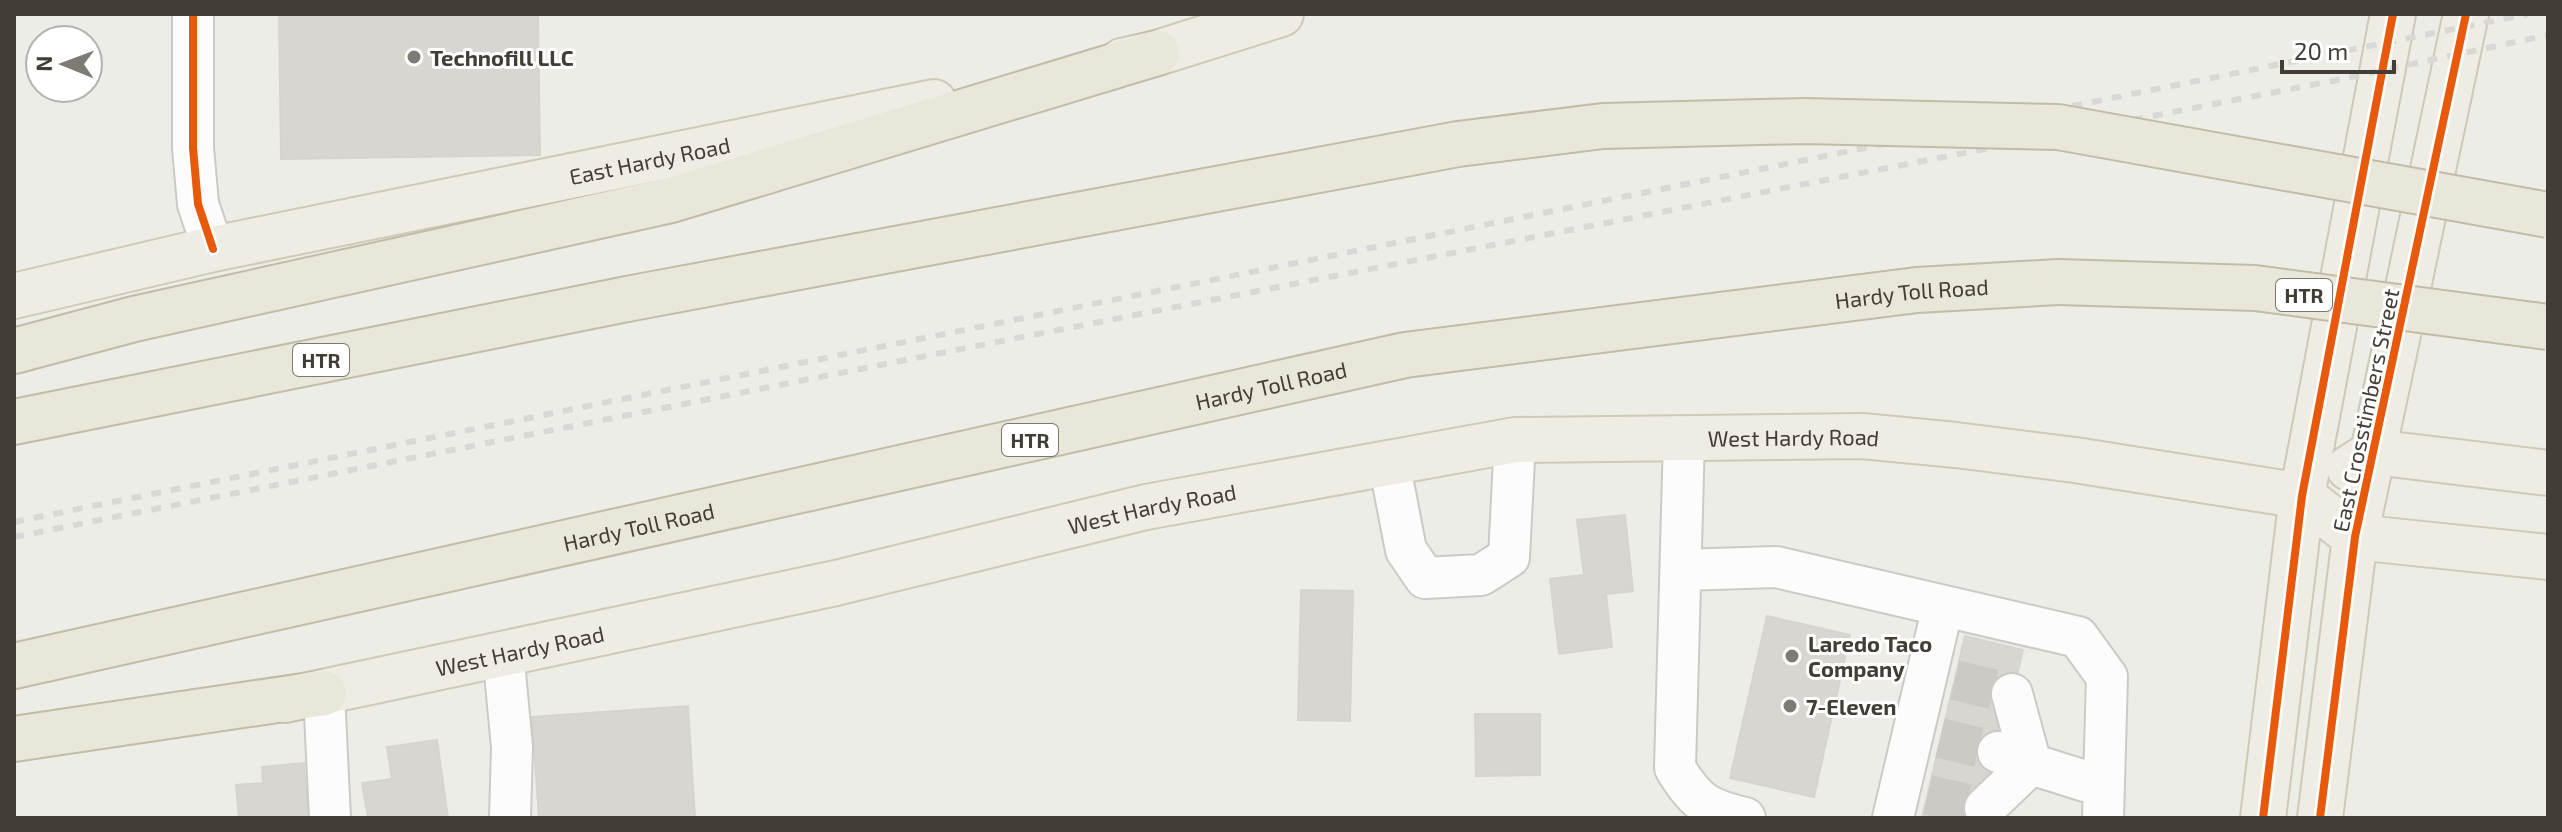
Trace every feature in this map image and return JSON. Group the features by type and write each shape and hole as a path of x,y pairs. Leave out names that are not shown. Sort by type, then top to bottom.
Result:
{"highway":[{"path":"14,351 134,319 671,200 1157,53"},
{"name":"HTR","path":"14,422 627,299 1458,144 1603,126 1804,121 2058,127 2548,215"},
{"name":"Hardy Toll Road","path":"14,666 1405,355 1917,290 2058,282 2255,288 2548,327"},
{"path":"14,742 324,693"}],"main road":[{"name":"East Hardy Road","path":"14,296 213,249 887,113 1157,53 1281,14"},
{"name":"East Crosstimbers Street","path":"2263,818 2302,496 2393,14"},
{"name":"East Crosstimbers Street","path":"2320,818 2355,537 2466,14"},
{"name":"West Hardy Road","path":"324,693 503,652 836,583 1146,507 1515,440 1862,436 2075,460 2302,496"},
{"path":"2548,473 2374,452 2302,496 2355,537 2548,557"}],"street":[{"path":"193,14 193,148 198,204 213,249"},
{"path":"1684,437 1675,768 1690,793 1710,809 1745,818"},
{"path":"1389,462 1406,550 1425,578 1481,575 1509,557 1515,440"},
{"path":"1681,570 1776,567 2078,637 2107,677 2104,803 2014,758"},
{"path":"1928,795 1926,733 1943,606"},
{"path":"503,652 512,747 510,818"},
{"path":"1893,818 1926,733 1955,680"},
{"path":"324,693 330,818"},
{"path":"1985,808 2014,758 2012,694"}],"building":[{"path":"279,14 567,14 538,15 540,155 281,159"},
{"path":"1625,515 1633,591 1606,594 1612,647 1559,654 1550,579 1584,575 1577,520"},
{"path":"1301,590 1353,591 1350,721 1298,720"},
{"name":"7-Eleven","path":"1767,616 1850,635 1814,797 1730,778"},
{"name":"7-Eleven","path":"1965,636 2023,650 1983,818 1922,818"},
{"path":"688,706 695,818 539,818 532,717"},
{"path":"1475,714 1540,714 1540,775 1476,776"},
{"path":"437,740 448,818 368,818 362,783 392,779 387,747"},
{"path":"304,763 308,818 239,818 236,785 263,783 262,767"}],"tunnel":[{"path":"1955,680 2012,694"},
{"path":"1940,738 1998,752"},
{"path":"1928,795 1985,808"}],"railway":[{"path":"14,522 2528,14"},
{"path":"14,537 2337,80 2548,35"}],"cycle path":[{"path":"193,14 193,148 198,204 213,249"},
{"path":"2263,818 2302,496 2393,14"},
{"path":"2320,818 2355,537 2466,14"}],"place":[{"name":"Technofill LLC","path":"414,57"},
{"name":"Laredo Taco Company","path":"1792,656"},
{"name":"7-Eleven","path":"1790,706"}]}
